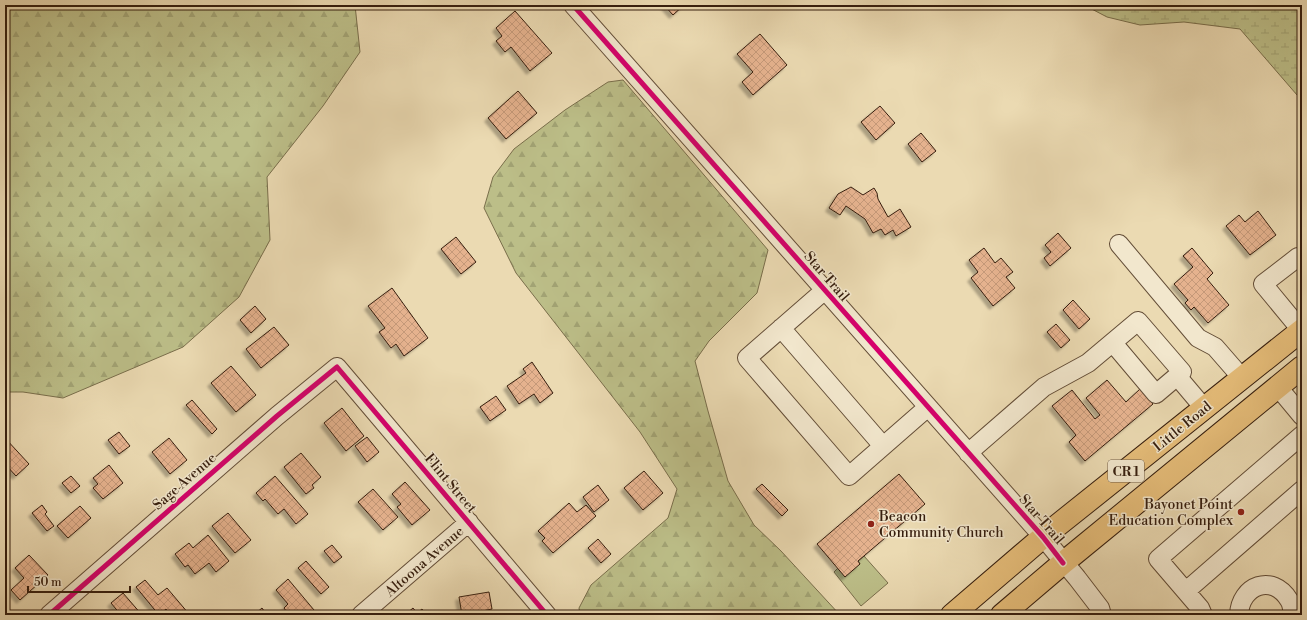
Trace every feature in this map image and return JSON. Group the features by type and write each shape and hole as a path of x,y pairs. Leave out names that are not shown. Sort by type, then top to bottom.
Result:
{"main road":[{"name":"Little Road","path":"952,615 1043,537 1302,330"},
{"name":"CR 1","path":"1002,615 1277,386 1302,367"}],"street":[{"name":"Star Trail","path":"573,5 1043,537 1100,608 1102,615"},
{"path":"1119,244 1198,338 1215,347 1242,378"},
{"path":"1298,257 1263,284 1302,330"},
{"path":"825,290 747,358 849,476 928,407"},
{"path":"968,453 1044,388 1088,363 1138,321 1182,372 1156,394 1112,343"},
{"path":"781,328 883,446"},
{"name":"Flint Street","path":"337,367 547,615"},
{"name":"Sage Avenue","path":"49,615 277,416 337,367"},
{"path":"1177,376 1204,408"},
{"path":"1277,386 1302,416"},
{"path":"1203,615 1200,608 1158,558 1302,435"},
{"path":"1186,591 1302,490"},
{"name":"Altoona Avenue","path":"361,615 468,522"},
{"path":"1239,615 1239,607 1245,594 1255,586 1270,584 1280,589 1290,601 1293,615"}],"green space":[{"path":"5,5 355,5 360,52 323,106 267,177 270,240 239,297 183,347 63,398 23,392 5,392"},
{"path":"1084,5 1302,5 1302,97 1297,95 1240,29 1184,22 1140,25 1107,17"},
{"path":"623,80 768,250 757,293 709,341 695,361 728,481 754,525 781,551 840,615 580,615 579,608 591,585 668,518 677,489 640,432 516,273 484,208 493,177 514,149 565,110 608,82"},
{"path":"864,556 888,583 861,606 834,572 838,568 860,564 858,561"}],"building":[{"path":"664,5 684,5 673,15"},
{"path":"515,11 552,53 530,71 511,47 505,52 496,41 502,36 496,28"},
{"path":"760,34 787,65 753,95 742,82 753,72 737,54"},
{"path":"518,91 537,113 506,139 488,118"},
{"path":"880,106 895,123 876,140 861,122"},
{"path":"921,133 936,151 922,162 908,144"},
{"path":"851,187 863,195 874,188 888,217 900,209 911,227 896,236 893,230 885,235 881,229 873,233 865,219 846,206 840,215 829,208 838,194"},
{"path":"1258,211 1276,235 1250,255 1226,226 1239,215 1245,222"},
{"path":"1058,233 1071,248 1050,266 1044,258 1051,252 1045,245"},
{"path":"456,237 476,262 461,274 441,249"},
{"path":"984,248 995,263 1001,258 1013,272 1006,277 1015,288 993,306 971,278 978,272 969,260"},
{"path":"1192,248 1213,273 1207,279 1229,305 1208,323 1194,307 1191,310 1185,303 1188,300 1174,284 1193,267 1183,256"},
{"path":"392,288 428,338 404,356 396,344 391,348 379,332 385,328 368,306"},
{"path":"1073,300 1090,319 1079,329 1063,310"},
{"path":"255,306 266,319 251,333 240,320"},
{"path":"1056,324 1070,340 1061,348 1047,332"},
{"path":"274,327 289,345 261,368 246,349"},
{"path":"532,362 553,393 540,403 534,394 519,404 507,386 526,373 523,369"},
{"path":"231,366 256,395 236,412 211,383"},
{"path":"1107,380 1126,402 1140,389 1153,404 1085,461 1069,442 1076,435 1052,406 1072,390 1095,419 1100,415 1086,398"},
{"path":"496,396 506,410 490,421 480,407"},
{"path":"192,400 217,429 212,434 186,405"},
{"path":"342,408 364,436 346,451 324,423"},
{"path":"119,432 130,446 119,454 108,440"},
{"path":"367,437 379,452 367,462 355,446"},
{"path":"5,438 29,464 16,476 5,464"},
{"path":"169,438 187,460 170,474 152,452"},
{"path":"301,453 321,477 312,485 314,488 306,494 284,467"},
{"path":"109,465 123,483 103,499 93,488 98,484 93,478"},
{"path":"644,471 663,493 643,510 624,488"},
{"name":"Beacon Community Church","path":"899,474 925,504 858,561 860,564 845,577 817,544"},
{"path":"71,476 80,486 71,493 62,483"},
{"path":"275,476 308,514 296,524 284,509 278,514 265,499 263,501 256,493"},
{"path":"405,482 430,510 412,525 397,507 401,504 392,494"},
{"path":"762,484 788,510 782,516 756,489"},
{"path":"598,485 609,500 594,512 583,497"},
{"path":"373,489 398,517 383,530 358,502"},
{"path":"569,503 577,512 586,505 596,516 553,553 542,541 545,538 538,531"},
{"path":"42,505 47,512 45,514 54,526 47,531 32,513"},
{"path":"80,506 91,518 68,538 57,526"},
{"path":"228,513 251,540 235,553 212,526"},
{"path":"208,535 229,561 216,572 209,563 195,574 188,565 185,567 175,554 189,543 193,548"},
{"path":"598,539 611,554 601,563 588,548"},
{"path":"332,545 342,557 334,563 324,551"},
{"path":"29,555 48,575 20,600 11,590 24,578 15,568"},
{"path":"306,561 329,587 321,594 298,568"},
{"path":"288,579 314,610 308,615 289,615 284,608 288,604 276,590"},
{"path":"145,580 158,595 167,588 189,614 170,615 166,609 159,615 136,587"},
{"path":"489,592 492,609 462,615 459,597"},
{"path":"123,593 142,615 121,615 111,603"},
{"path":"262,608 267,615 255,614"},
{"path":"413,608 417,613 422,609 427,615 406,614"}],"cycle path":[{"path":"573,5 1043,537 1063,563"},
{"path":"49,615 277,416 337,367 547,615"}],"place":[{"name":"Bayonet Point Education Complex","path":"1241,512"},
{"name":"Beacon Community Church","path":"871,524"}]}
